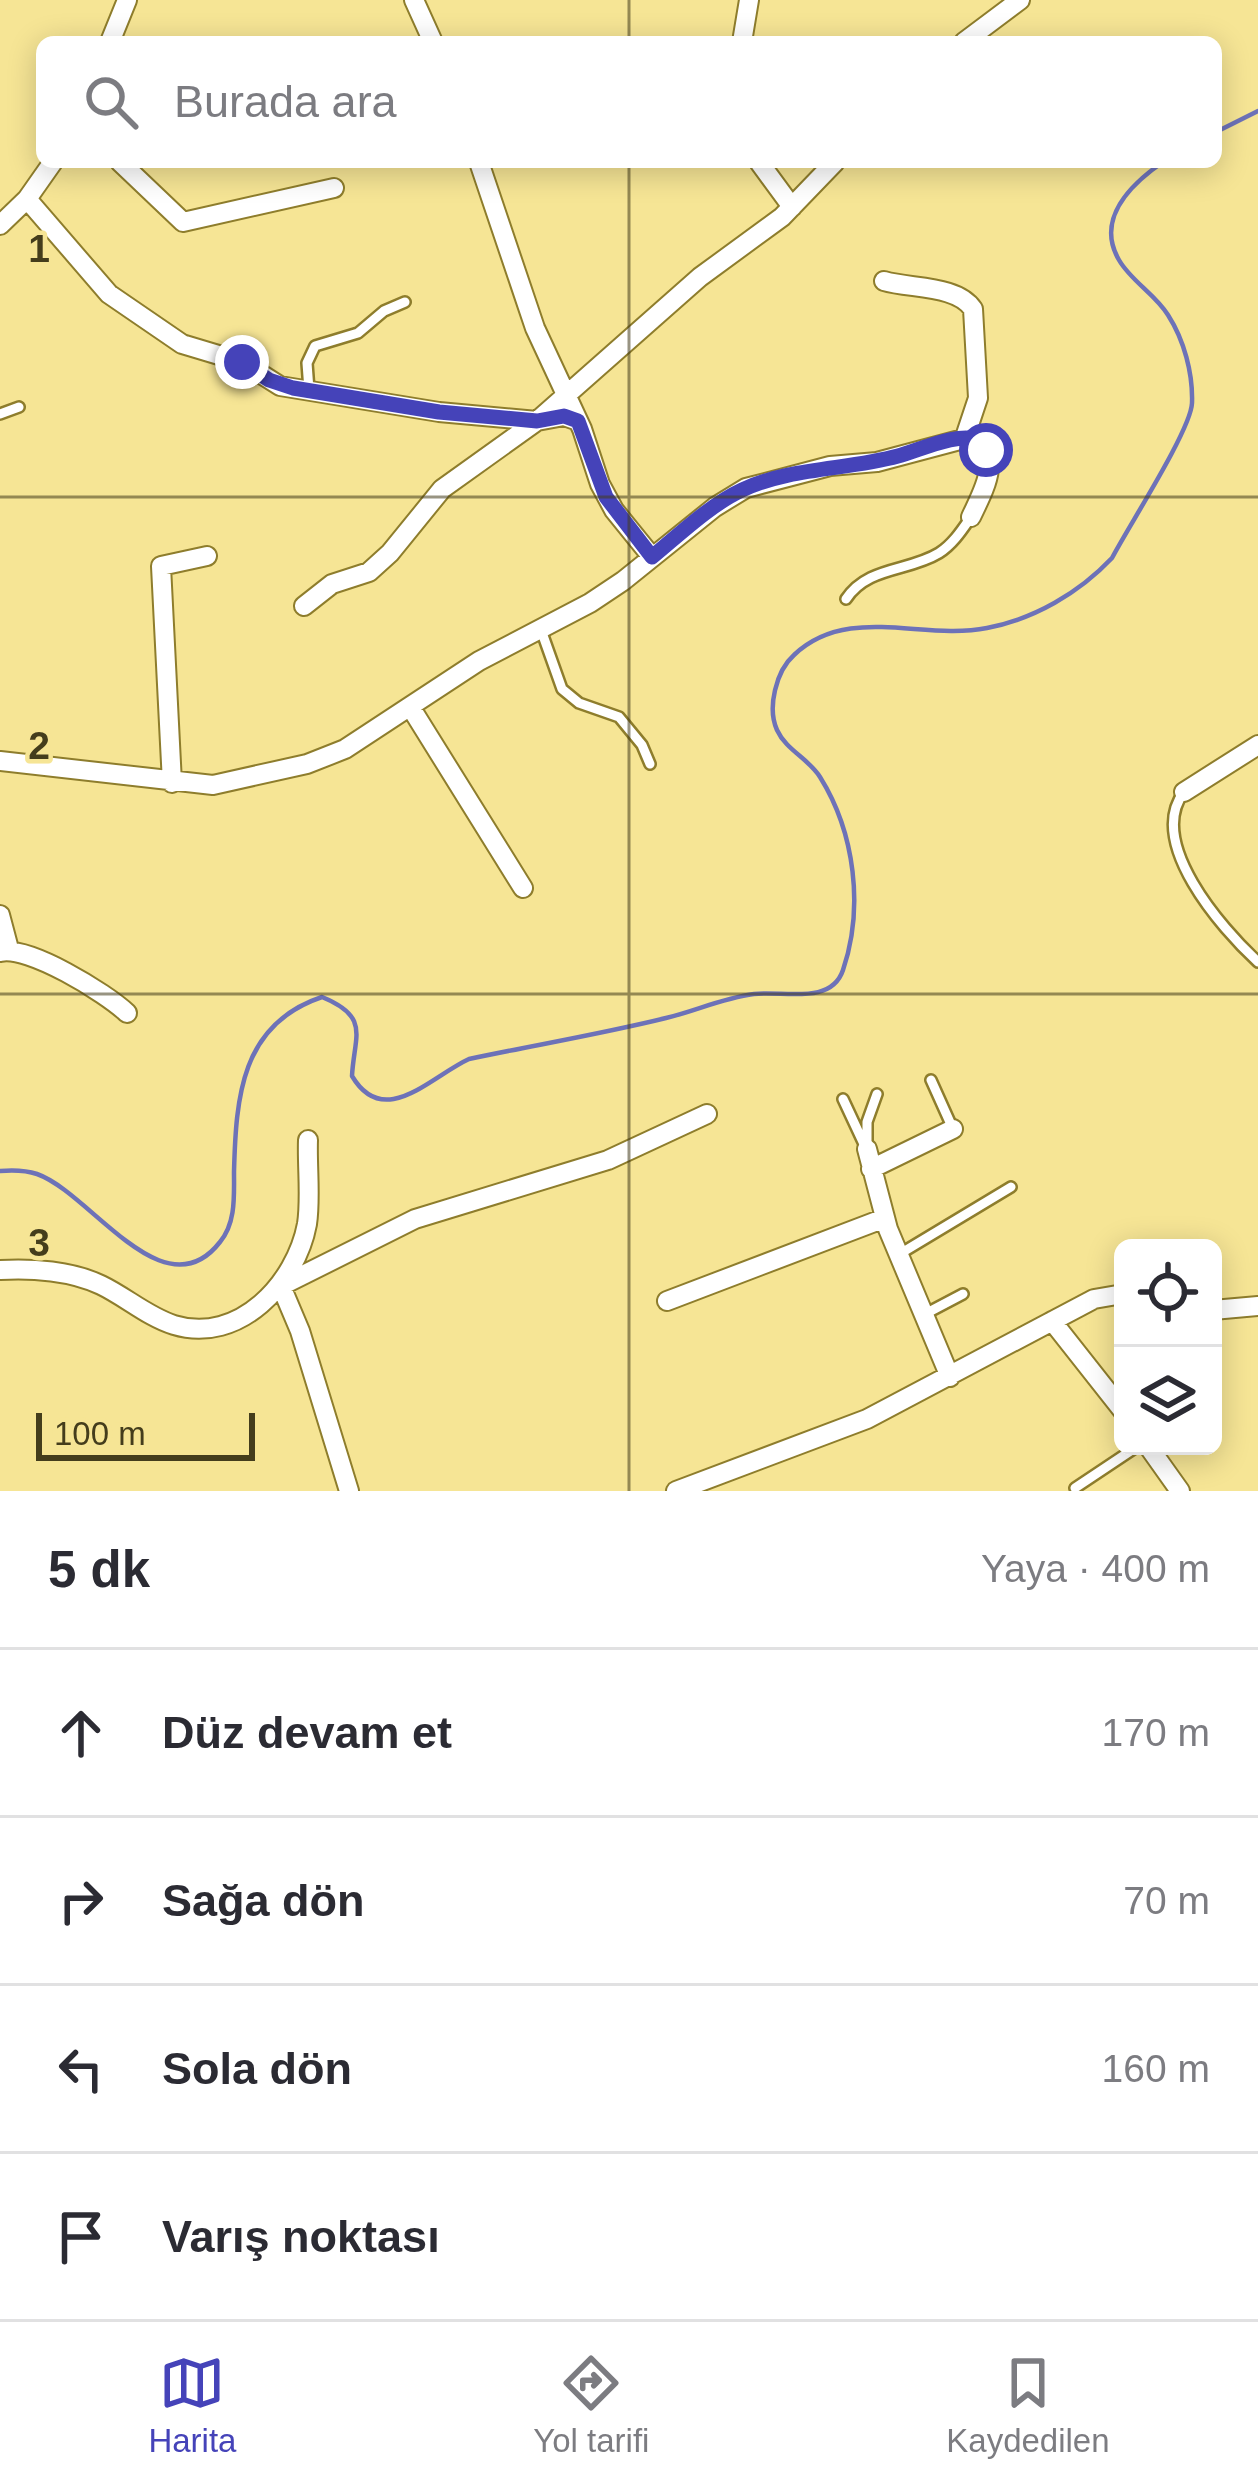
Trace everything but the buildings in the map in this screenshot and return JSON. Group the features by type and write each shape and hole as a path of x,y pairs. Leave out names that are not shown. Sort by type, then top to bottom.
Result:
{"street":[{"path":"112,36 127,0"},
{"path":"414,0 430,36"},
{"path":"743,36 749,0"},
{"path":"972,36 1020,0"},
{"path":"0,224 27,199 49,168"},
{"path":"126,168 183,222 334,188"},
{"path":"481,168 535,328 578,421 606,497 652,557"},
{"path":"763,168 792,207"},
{"path":"304,605 332,584 369,572 442,489 537,421 700,277 792,207 829,168"},
{"path":"27,199 98,284 168,336 242,362 280,386 439,412 537,421 564,416 578,421"},
{"path":"884,281 954,294 974,308 978,398 965,437"},
{"path":"0,761 172,783 233,783 307,764 345,749 479,661 590,603 746,488 830,466 877,462 965,437 979,440 991,464 971,517"},
{"path":"172,783 160,566 207,556"},
{"path":"411,708 523,888"},
{"path":"1184,792 1258,745"},
{"path":"0,915 4,951 74,978 127,1013"},
{"path":"280,1286 416,1219 608,1160 707,1114"},
{"path":"950,1377 898,1255 869,1159 953,1129"},
{"path":"0,1270 67,1275 98,1283 169,1324 187,1328 212,1328 238,1319 280,1286 307,1224 308,1140"},
{"path":"668,1301 885,1218"},
{"path":"280,1286 300,1331 349,1491"},
{"path":"676,1491 829,1435 950,1377 1094,1299 1114,1296"},
{"path":"1052,1321 1114,1400"},
{"path":"1154,1455 1180,1491"}],"lane":[{"path":"309,390 307,363 315,346 358,333 384,311 405,302"},
{"path":"0,414 19,407"},
{"path":"846,599 861,582 943,550 971,517"},
{"path":"540,627 562,689 579,703 619,717 642,745 650,764"},
{"path":"1184,792 1172,823 1184,860 1211,914 1258,962"},
{"path":"931,1080 953,1129"},
{"path":"869,1159 867,1123 877,1094"},
{"path":"843,1099 869,1159"},
{"path":"898,1255 1011,1187"},
{"path":"923,1316 963,1294"},
{"path":"1075,1488 1124,1455"}],"waterway":[{"path":"1222,129 1258,111"},
{"path":"0,1171 32,1173 58,1185 152,1257 175,1264 198,1261 220,1242 231,1218 237,1117 248,1067 274,1025 322,997 354,1020 352,1076 365,1092 378,1099 393,1099 469,1059 642,1024 743,996 817,992 837,981 853,922 848,846 820,777 777,730 773,701 778,680 794,655 838,631 862,627 962,631 1022,618 1070,593 1112,558 1170,456 1192,403 1189,369 1174,325 1163,307 1124,268 1113,245 1111,230 1120,204 1155,168"}],"route":[{"path":"242,362 280,386 439,412 537,421 564,416 578,421 606,497 652,557 715,507 763,482 830,466 877,462 961,438 979,440 986,450"}]}
